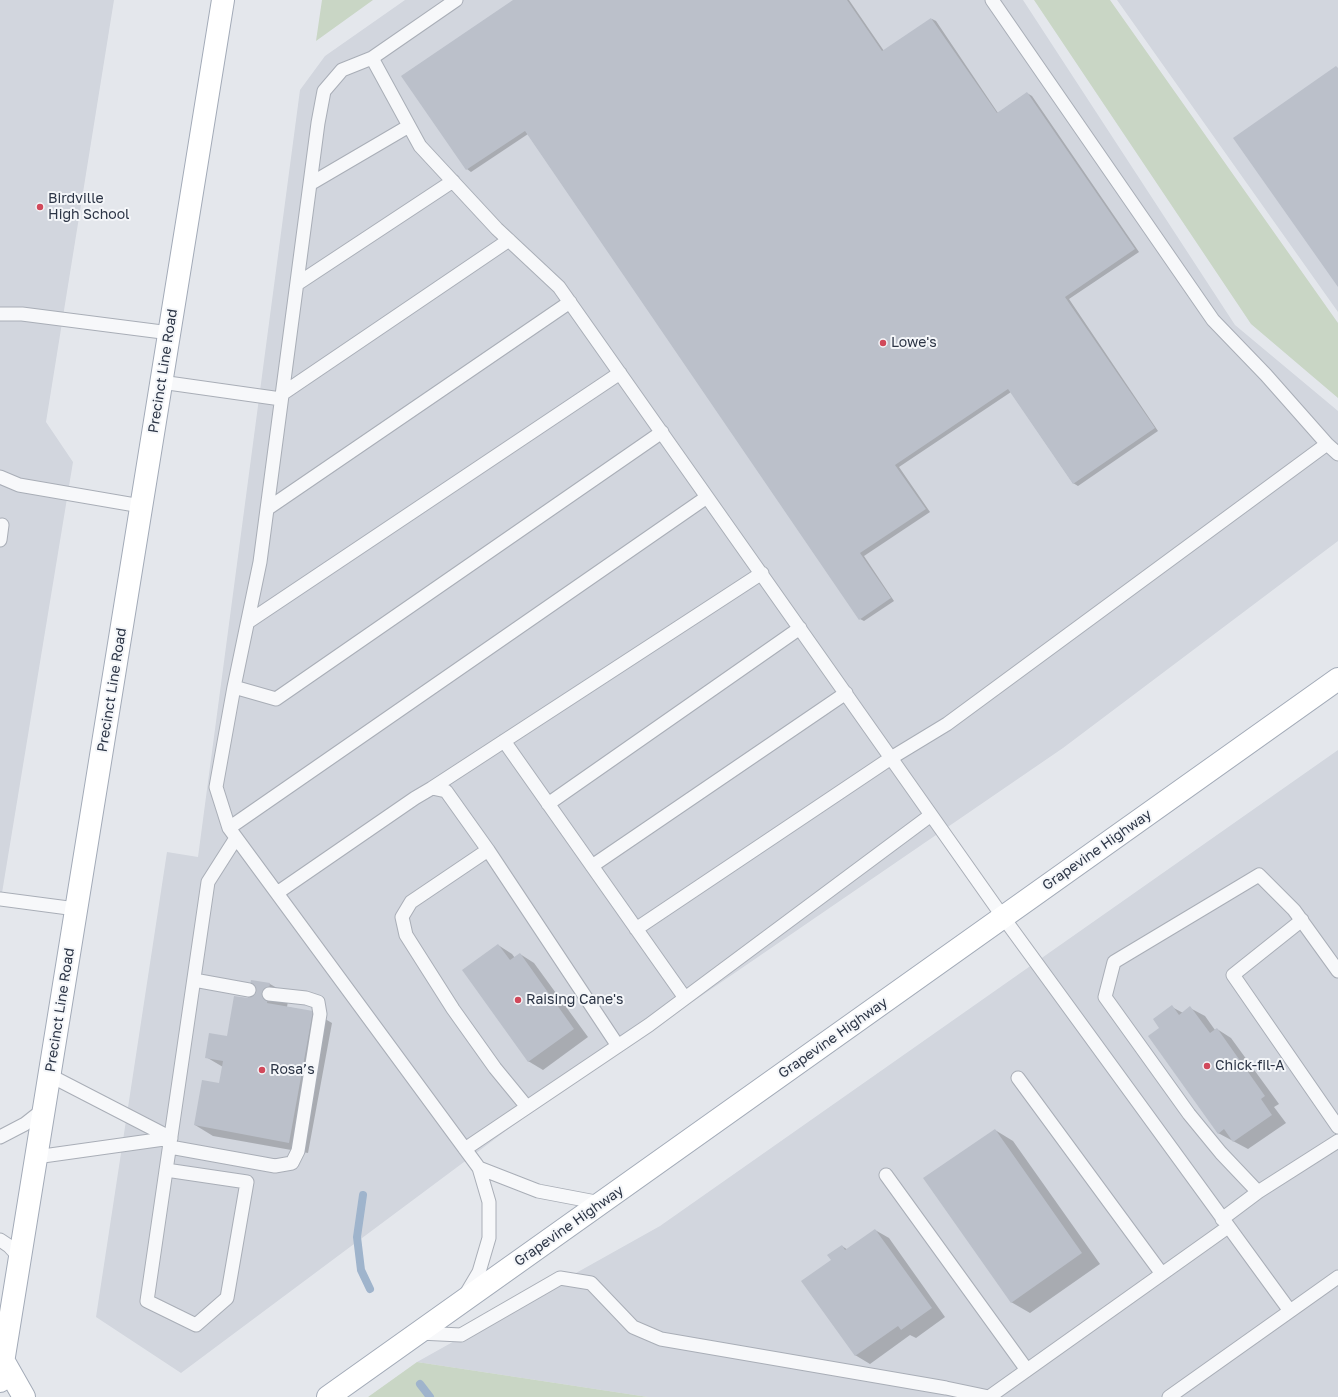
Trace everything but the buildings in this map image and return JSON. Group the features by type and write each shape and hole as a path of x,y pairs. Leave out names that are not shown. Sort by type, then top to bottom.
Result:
{"main road":[{"name":"Precinct Line Road","path":"2,1370 223,0"},
{"name":"Grapevine Highway","path":"328,1397 1338,679"},
{"path":"2,1370 24,1397"}],"lane":[{"path":"456,0 372,58 342,70 324,91 318,123 260,562 234,687 216,787 232,833 479,1168 489,1202 489,1238 479,1272 461,1302"},
{"path":"992,0 1213,320 1266,375 1327,444 1338,454"},
{"path":"372,58 420,146 497,229 559,287 570,302 1003,917 1290,1311"},
{"path":"310,184 409,126"},
{"path":"297,284 454,181"},
{"path":"162,382 282,396 509,240"},
{"path":"267,509 570,302"},
{"path":"0,314 22,314 170,333"},
{"path":"248,622 620,373"},
{"path":"234,687 276,700 662,432"},
{"path":"636,929 891,758 946,724 1327,444"},
{"path":"0,477 19,485 141,506"},
{"path":"166,1170 247,1182 228,1298 196,1325 147,1301 170,1142 194,980 208,882 232,833 707,497"},
{"path":"0,540 2,525"},
{"path":"277,893 415,798 762,573"},
{"path":"548,804 800,628"},
{"path":"592,866 846,693"},
{"path":"504,741 684,998"},
{"path":"432,788 446,791 488,850 618,1046"},
{"path":"465,1149 649,1025 931,815"},
{"path":"488,850 411,902 402,917 406,935 453,1009 496,1068 527,1107"},
{"path":"1258,1192 1221,1153 1190,1114 1105,996 1114,962 1260,875 1294,910 1338,971"},
{"path":"0,899 76,909"},
{"path":"1302,920 1233,975 1338,1127"},
{"path":"194,980 249,990"},
{"path":"49,1075 170,1142 276,1166 292,1163 298,1151 320,1014 318,1002 306,998 269,994"},
{"path":"1018,1078 1162,1274"},
{"path":"0,1138 25,1124 44,1109"},
{"path":"418,1333 461,1335 560,1278 591,1283 633,1327 661,1339 946,1388 989,1397 1162,1274 1225,1223 1258,1192 1338,1141"},
{"path":"36,1157 170,1142"},
{"path":"479,1168 538,1191 601,1203"},
{"path":"886,1175 1027,1370"},
{"path":"0,1240 9,1246 20,1258"},
{"path":"1169,1397 1338,1277"}],"shaded area":[{"name":"Birdville High School","path":"0,0 114,0 46,422 73,462 0,905"},
{"path":"405,0 1023,0 1235,325 1338,411 1338,541 1063,748 523,1118 181,1373 96,1317 167,852 198,857 300,90 325,56"},
{"path":"1117,0 1338,0 1338,312"},
{"path":"1338,750 1338,1397 648,1397 417,1362 660,1226"}],"green space":[{"path":"322,0 373,0 316,41"},
{"path":"1034,0 1110,0 1338,323 1338,398 1251,324"},
{"path":"417,1362 648,1397 368,1397"}],"waterway":[{"path":"363,1195 357,1237 361,1270 370,1289"},
{"path":"420,1384 430,1397"}],"place":[{"name":"Birdville High School","path":"40,207"},
{"name":"Lowe's","path":"883,343"},
{"name":"Raising Cane's","path":"518,1000"},
{"name":"Chick-fil-A","path":"1207,1066"},
{"name":"Rosa’s","path":"262,1070"}]}
